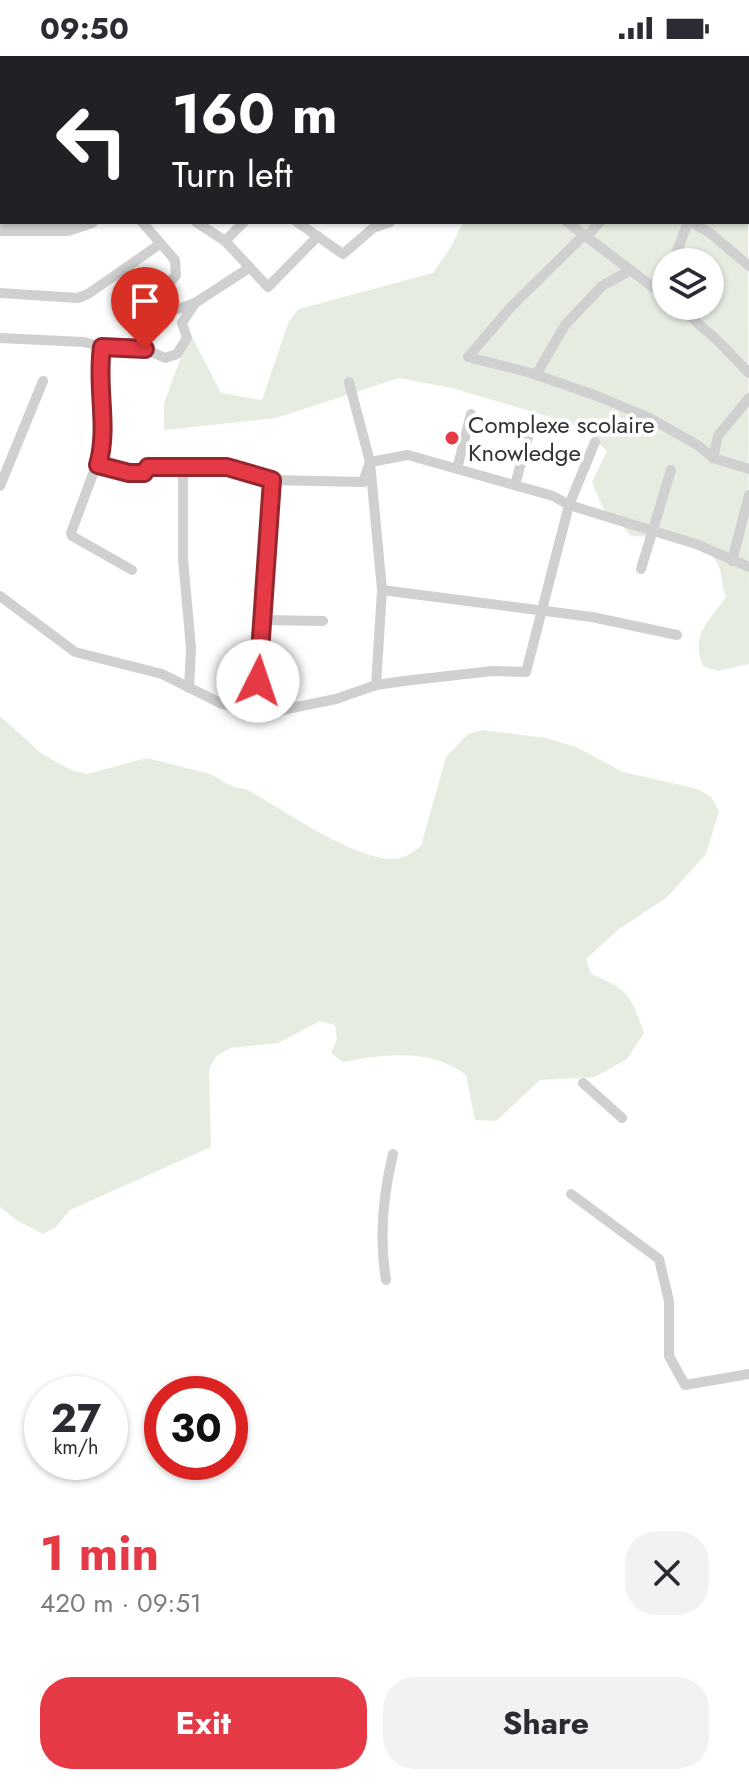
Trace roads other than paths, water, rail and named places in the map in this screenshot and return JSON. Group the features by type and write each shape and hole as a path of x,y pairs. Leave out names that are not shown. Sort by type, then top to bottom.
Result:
{"street":[{"path":"0,230 68,230 86,224"},
{"path":"144,224 175,260 176,275 162,292 163,310 195,303 249,268"},
{"path":"199,224 225,241 268,287 318,236"},
{"path":"225,241 242,224"},
{"path":"300,224 343,254 373,228 384,224"},
{"path":"570,224 652,286"},
{"path":"598,224 512,306 468,357 536,375 597,396 650,418 713,458 749,469"},
{"path":"679,248 688,224"},
{"path":"693,224 710,233 749,266"},
{"path":"0,293 78,298 160,244"},
{"path":"536,375 565,325 602,286 631,270"},
{"path":"0,338 145,349 165,358 177,354 187,338 182,323 195,303"},
{"path":"694,320 749,373"},
{"path":"102,347 99,369 103,447 71,533 132,570"},
{"path":"0,486 2,472 43,381"},
{"path":"349,382 370,462 382,590 376,685"},
{"path":"713,458 718,436 749,398"},
{"path":"457,469 471,414"},
{"path":"515,485 531,426"},
{"path":"0,596 75,652 162,674 222,704 256,711 272,712 336,699 376,685 492,671 526,672 569,505 595,442"},
{"path":"370,462 408,455 553,496 569,505 696,544 749,567"},
{"path":"98,465 129,473 144,473 148,467 227,467 272,480 363,482 370,462"},
{"path":"183,467 183,559 191,648 189,688"},
{"path":"641,569 671,470"},
{"path":"256,711 272,480"},
{"path":"732,561 749,495"},
{"path":"382,590 592,617 677,635"},
{"path":"262,620 323,621"},
{"path":"583,1083 622,1118"},
{"path":"386,1280 381,1252 384,1191 393,1154"},
{"path":"571,1194 659,1259 669,1301 669,1356 685,1385 749,1374"}],"place":[{"name":"Complexe scolaire Knowledge","path":"452,438"}]}
